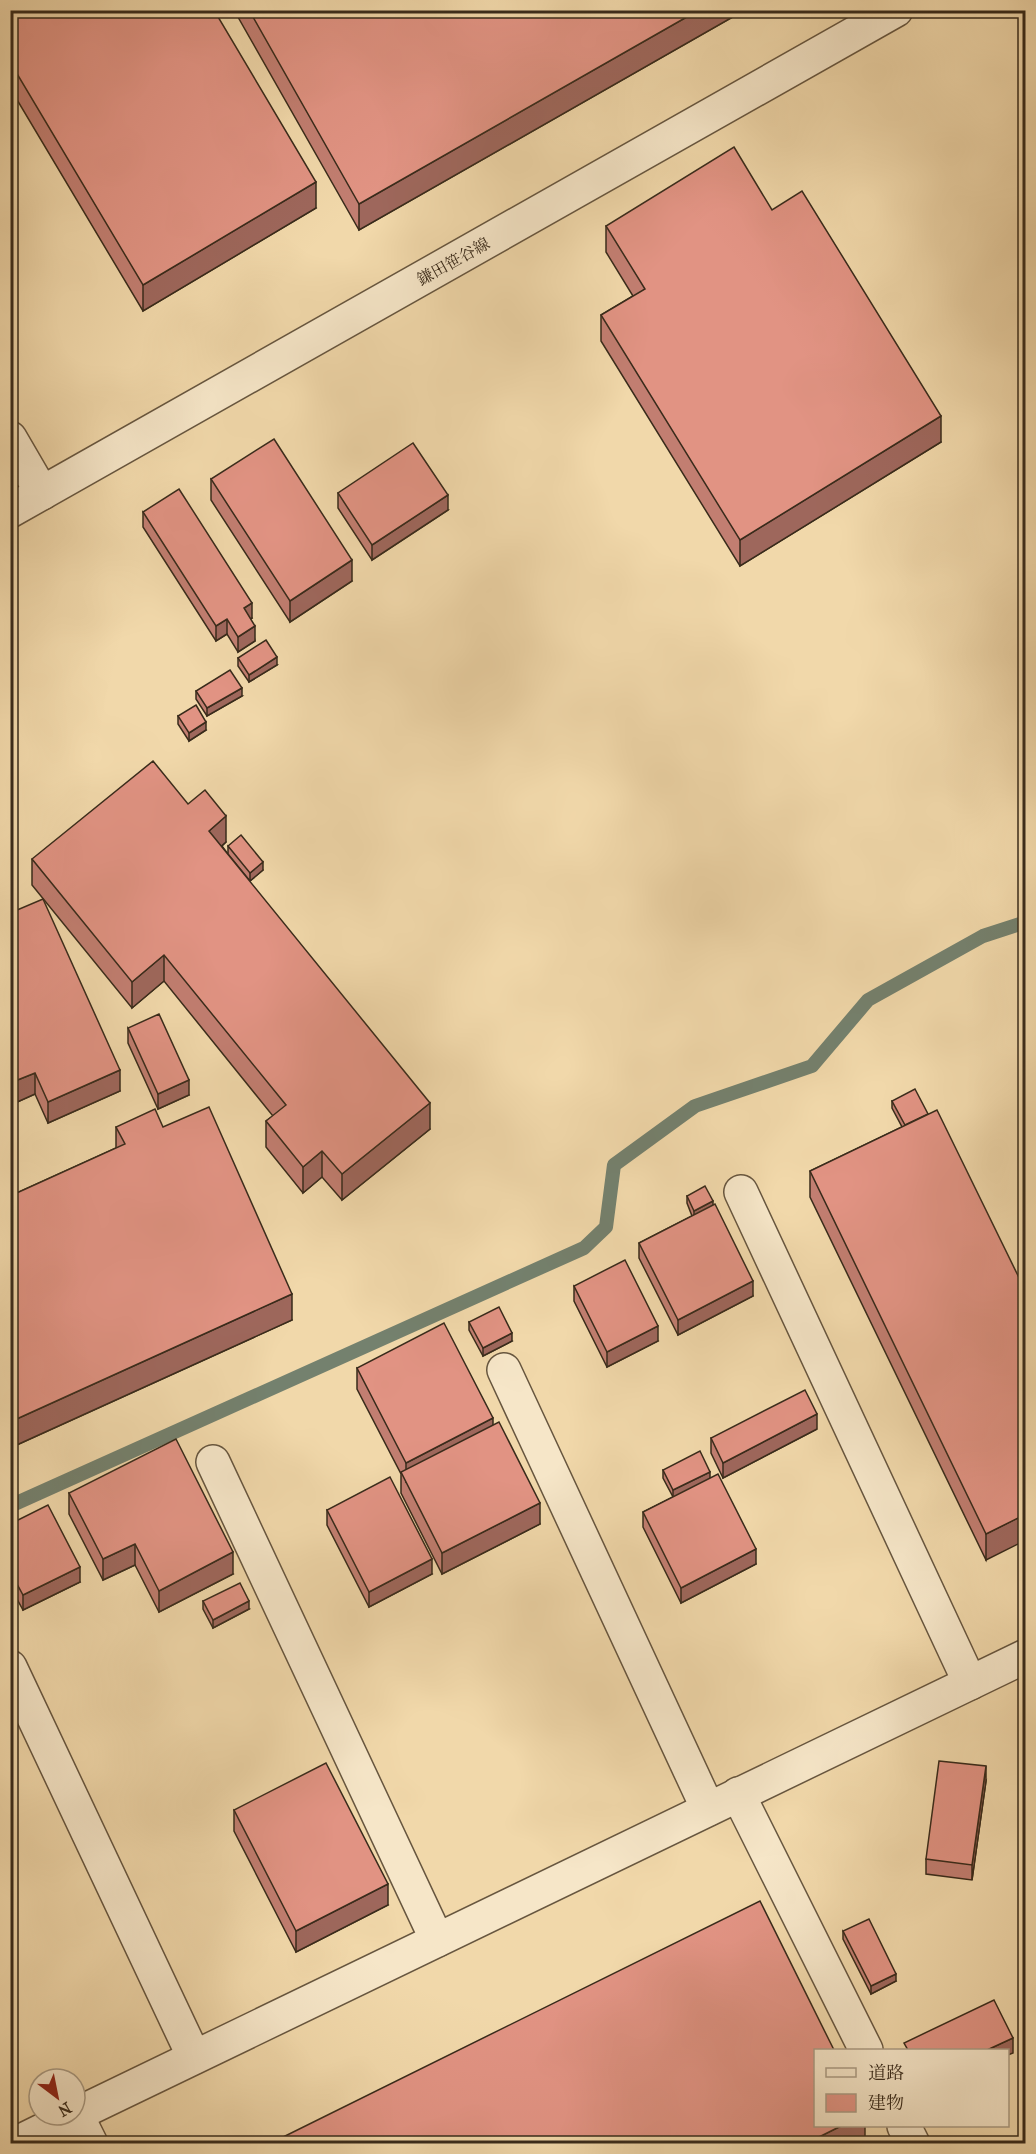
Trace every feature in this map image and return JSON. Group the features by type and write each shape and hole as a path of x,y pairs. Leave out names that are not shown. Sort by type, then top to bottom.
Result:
{"street":[{"name":"鎌田笹谷線","path":"10,511 896,10"},
{"path":"10,438 42,493"},
{"path":"741,1192 970,1683"},
{"path":"504,1370 708,1809"},
{"path":"213,1462 437,1940"},
{"path":"87,2108 1026,1656"},
{"path":"10,1667 194,2057"},
{"path":"738,1794 866,2049"},
{"path":"15,2144 49,2127"},
{"path":"82,2127 91,2144"},
{"path":"904,2127 913,2144"}],"building":[{"path":"10,10 214,10 316,182 143,285 10,62"},
{"path":"249,10 699,10 359,204"},
{"path":"734,147 772,210 802,191 941,416 740,540 601,315 645,289 606,226"},
{"path":"274,439 352,560 290,601 211,479"},
{"path":"413,443 448,495 372,545 338,493"},
{"path":"179,489 252,603 244,608 255,626 238,637 227,619 216,626 143,512"},
{"path":"266,640 277,657 249,675 238,658"},
{"path":"230,670 242,688 207,708 196,691"},
{"path":"196,705 206,722 189,733 178,716"},
{"path":"153,761 188,804 205,790 226,816 209,831 430,1103 342,1174 322,1151 303,1167 266,1121 286,1105 164,955 132,982 32,859"},
{"path":"241,835 263,862 250,873 228,846"},
{"path":"43,899 120,1070 48,1102 35,1073 15,1081 10,1071 10,913"},
{"path":"159,1014 189,1080 158,1094 128,1028"},
{"path":"915,1089 928,1114 905,1125 892,1101"},
{"path":"209,1107 292,1294 10,1422 10,1196 125,1144 116,1127 155,1109 163,1127"},
{"path":"937,1110 1026,1292 1026,1514 986,1534 810,1171"},
{"path":"705,1186 713,1201 694,1211 687,1196"},
{"path":"715,1204 753,1281 678,1320 639,1243"},
{"path":"625,1260 658,1326 607,1352 574,1286"},
{"path":"499,1307 512,1333 483,1348 469,1322"},
{"path":"444,1323 493,1418 406,1463 357,1368"},
{"path":"805,1390 817,1414 723,1463 711,1438"},
{"path":"499,1422 540,1503 442,1553 401,1472"},
{"path":"176,1439 233,1552 159,1591 135,1544 103,1559 69,1493"},
{"path":"700,1451 710,1472 673,1490 663,1470"},
{"path":"718,1474 756,1549 681,1588 643,1512"},
{"path":"390,1477 432,1559 369,1592 327,1510"},
{"path":"48,1505 80,1567 23,1595 10,1571 10,1524"},
{"path":"240,1583 249,1601 213,1620 203,1601"},
{"path":"939,1761 986,1766 972,1865 926,1859"},
{"path":"326,1763 388,1884 296,1931 234,1810"},
{"path":"760,1901 834,2049 814,2049 814,2127 839,2127 805,2144 269,2144"},
{"path":"869,1919 896,1974 871,1986 843,1931"},
{"path":"994,2000 1013,2038 989,2049 907,2049 904,2043"}],"waterway":[{"path":"10,1506 584,1248 606,1227 614,1165 695,1106 812,1066 868,1000 983,936 1026,922"}]}
